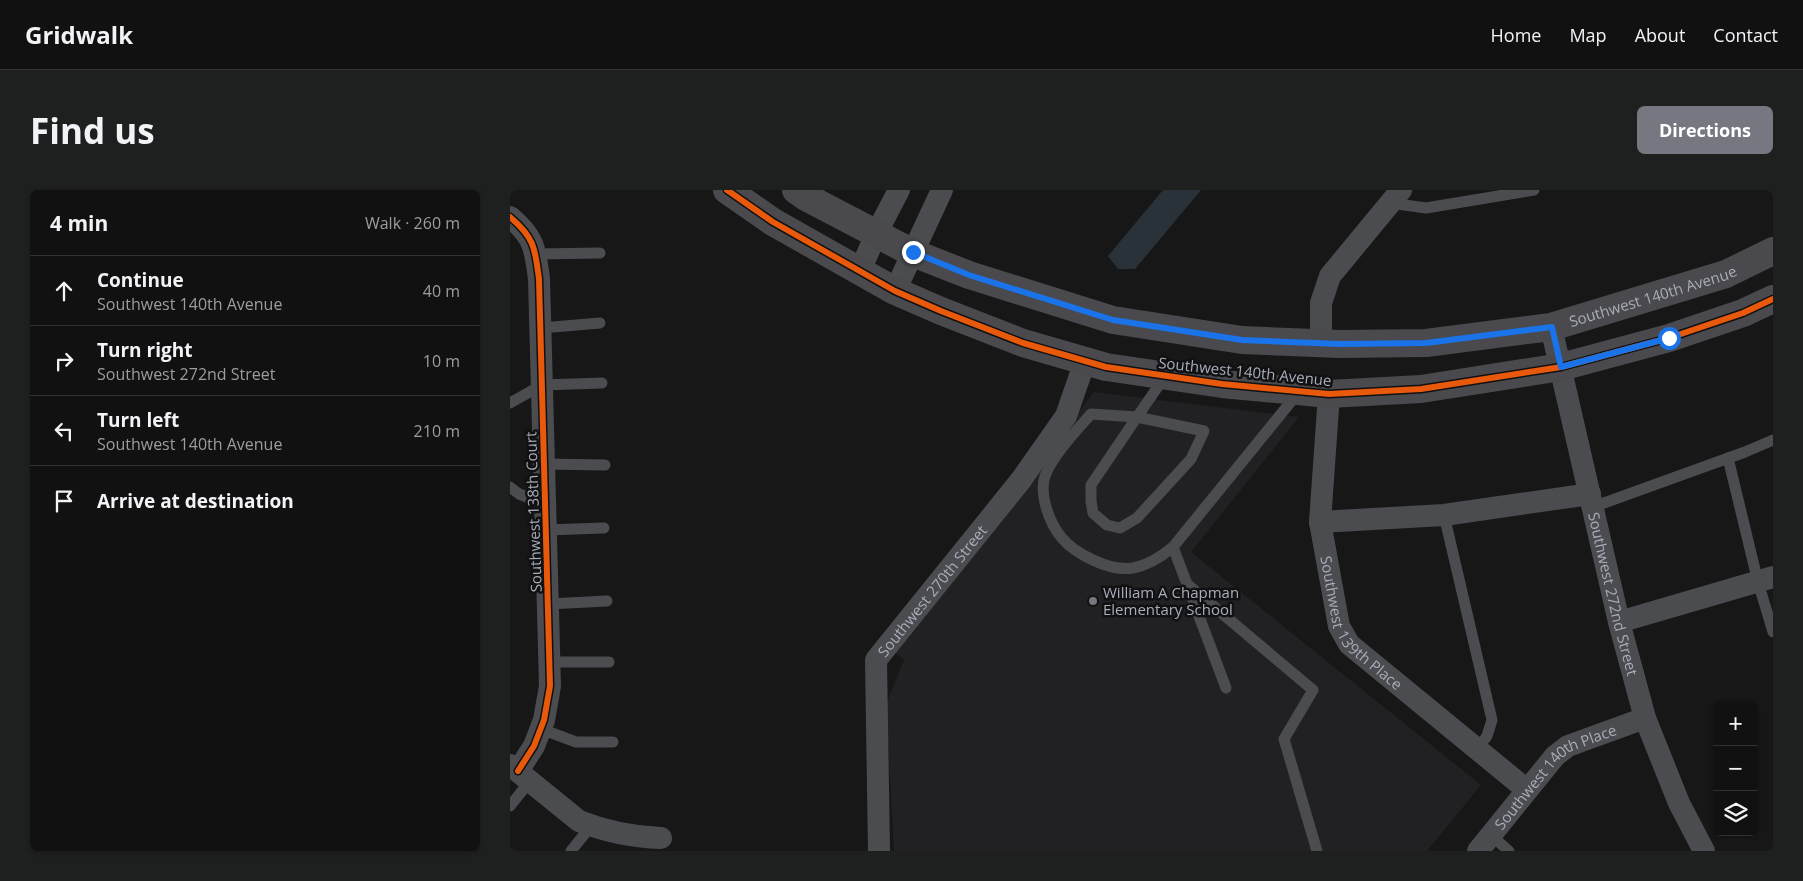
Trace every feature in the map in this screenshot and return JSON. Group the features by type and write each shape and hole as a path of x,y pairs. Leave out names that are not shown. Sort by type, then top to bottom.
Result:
{"street":[{"path":"727,190 773,222 895,292 942,190"},
{"path":"796,190 806,197 913,252"},
{"path":"860,271 876,234 899,190"},
{"path":"1321,344 1322,303 1330,276 1395,197"},
{"path":"510,217 524,228 535,250"},
{"name":"Southwest 138th Court","path":"519,772 534,746 541,729 550,686 540,279 535,250"},
{"name":"Southwest 140th Avenue","path":"913,252 969,275 1113,320 1242,340 1321,344 1426,343 1552,327 1726,274 1773,252"},
{"name":"Southwest 140th Avenue","path":"895,292 1023,343 1106,367 1222,384 1329,394 1422,389 1561,367 1669,338 1743,313 1773,299"},
{"name":"Southwest 272nd Street","path":"1552,327 1619,622 1645,718 1679,803 1704,851"},
{"name":"Southwest 270th Street","path":"879,851 876,660 1021,480 1066,416 1085,361"},
{"name":"Southwest 139th Place","path":"1329,394 1320,522 1338,626 1349,644 1527,790"},
{"path":"1320,522 1444,516 1592,500"},
{"path":"1619,622 1765,579"},
{"name":"Southwest 140th Place","path":"1484,843 1555,756 1568,746 1645,718"},
{"path":"519,772 579,821 647,841"}],"lane":[{"path":"1395,197 1426,208 1534,190"},
{"path":"535,250 600,253"},
{"path":"541,328 600,323"},
{"path":"1163,375 1157,388 1137,417 1091,485 1093,513 1107,525 1120,528 1137,518 1191,458 1204,431 1137,417 1091,414 1064,445 1045,476 1042,493 1049,515 1061,537 1083,555 1107,566 1131,568 1157,560 1173,547 1299,392"},
{"path":"510,403 542,385 602,383"},
{"path":"1592,500 1728,458 1773,440"},
{"path":"1728,458 1765,579 1773,632"},
{"path":"544,464 605,465"},
{"path":"510,487 519,494 546,504"},
{"path":"1444,516 1492,720 1488,736 1478,748"},
{"path":"546,530 604,528"},
{"path":"1173,547 1226,688"},
{"path":"1187,584 1313,690 1284,738 1317,851"},
{"path":"548,604 607,601"},
{"path":"550,662 609,662"},
{"path":"541,729 576,742 613,742"},
{"path":"510,806 519,772"},
{"path":"571,851 591,826"},
{"path":"1484,843 1509,851"}],"shaded area":[{"path":"1163,190 1201,190 1135,269 1118,269 1108,256"},
{"name":"William A Chapman Elementary School","path":"1094,392 1299,417 1191,552 1481,785 1427,851 894,851 886,704 904,660 893,651"}],"cycle path":[{"path":"727,190 773,222 895,291 941,311 1023,343 1106,367 1222,384 1329,394 1421,389 1561,367 1669,338 1743,313 1773,299"},
{"path":"510,217 525,231 529,238 535,252 539,279 550,686 544,720 534,746 518,771"}],"place":[{"name":"William A Chapman Elementary School","path":"1093,601"}],"route":[{"path":"913,252 969,275 1113,320 1242,340 1340,344 1426,343 1552,327 1561,367 1669,338"}]}
